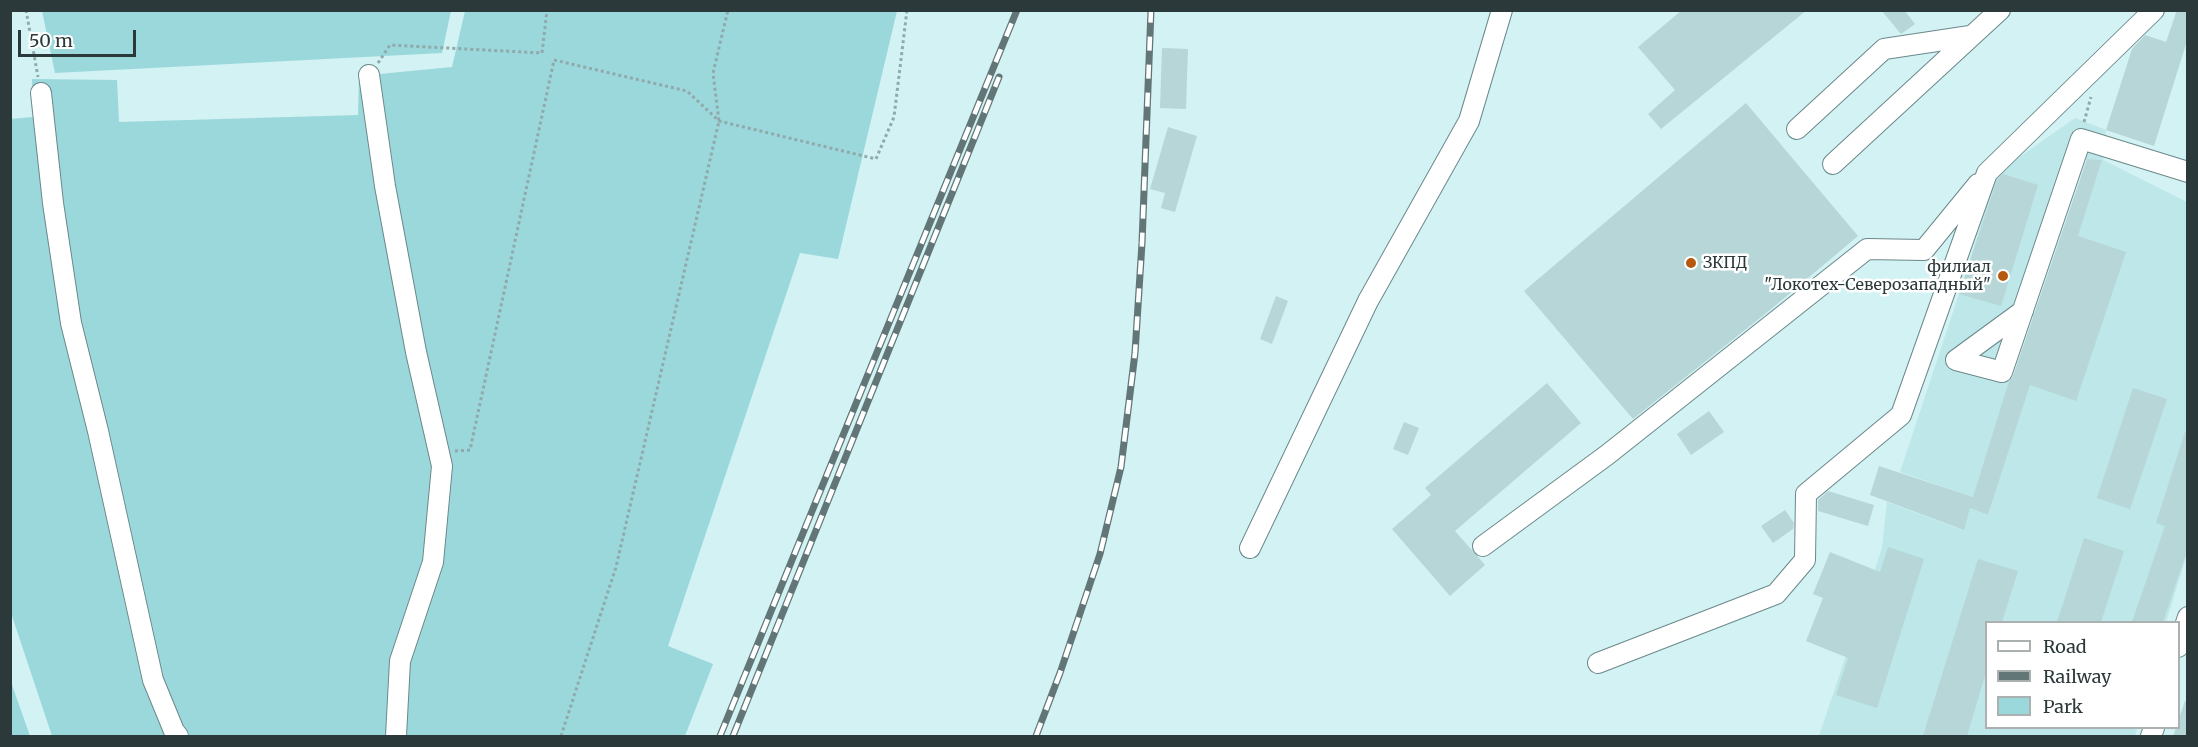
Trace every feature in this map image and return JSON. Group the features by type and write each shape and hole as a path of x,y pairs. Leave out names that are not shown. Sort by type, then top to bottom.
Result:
{"lane":[{"path":"1250,548 1368,301 1469,121 1502,10"},
{"path":"1833,164 2000,10"},
{"path":"1483,546 1607,454 1867,249 1924,250 1987,173 2154,10"},
{"path":"1797,129 1884,49 1970,36"},
{"path":"369,75 385,186 413,341 441,466 433,562 400,661 396,736"},
{"path":"41,93 53,203 71,323 98,431 153,680 174,732 178,736"},
{"path":"2023,311 2081,139 2187,172"},
{"path":"1598,663 1776,594 1804,560 1806,494 1901,415 1987,173"},
{"path":"2180,640 2187,617"}],"path":[{"path":"26,10 41,93"},
{"path":"369,75 390,45 542,54 547,10"},
{"path":"561,736 616,567 719,121 713,73 728,10"},
{"path":"438,452 470,450 554,60 687,91 719,121 876,159 894,117 907,10"},
{"path":"2081,139 2092,92"}],"shaded area":[{"path":"2075,118 2106,130 2103,160 2187,202 2187,554 2166,621 1985,621 1985,729 2137,729 2135,736 1819,736 1882,548 1887,502 1963,530 1970,508 1988,515 2102,160 2080,159 1973,497 1900,472 1997,173"}],"green space":[{"path":"42,10 451,11 442,53 55,73"},
{"path":"465,11 897,11 838,259 800,253 668,646 713,664 685,736 52,736 11,613 10,119 33,117 32,79 117,80 119,122 358,115 359,76 452,67"},
{"path":"11,682 30,736 11,736"}],"building":[{"path":"1682,10 1807,10 1661,129 1648,114 1675,90 1638,47"},
{"path":"1881,10 1904,10 1915,24 1901,34"},
{"path":"2177,10 2187,10 2187,41 2154,146 2106,130 2132,49 2145,35 2166,42"},
{"path":"1162,48 1188,49 1186,109 1160,108"},
{"name":"ЗКПД","path":"1746,103 1858,236 1770,310 1633,419 1524,291"},
{"path":"1168,127 1197,136 1175,212 1161,208 1165,193 1150,189"},
{"path":"2087,159 2102,160 2078,236 2126,252 2076,401 2030,385 1988,515 1970,508 1964,530 1870,495 1879,466 1973,497 2009,381 2013,376"},
{"path":"2003,174 2038,185 2001,306 1959,294 1997,180"},
{"path":"1276,296 1288,301 1272,344 1260,339"},
{"path":"1547,383 1581,423 1455,531 1485,565 1450,596 1392,529 1431,495 1425,488"},
{"path":"2133,388 2167,399 2130,509 2097,498"},
{"path":"1709,411 1724,432 1691,455 1677,434"},
{"path":"1404,422 1419,428 1408,455 1393,449"},
{"path":"2185,432 2187,432 2187,551 2163,621 2132,621 2165,526 2156,523"},
{"path":"1828,491 1874,505 1868,526 1818,511 1818,500"},
{"path":"1785,510 1794,523 1793,529 1773,543 1761,526"},
{"path":"2084,538 2124,551 2101,621 2057,621"},
{"path":"1888,547 1924,559 1877,708 1836,695 1848,658 1806,641 1823,598 1813,594 1830,552 1880,572"},
{"path":"1978,559 2018,571 2002,621 1985,621 1985,675 1967,736 1923,736"},
{"path":"2187,701 2187,736 2173,736 2176,729 2180,729 2180,715"}],"railway":[{"path":"720,736 1017,10"},
{"path":"1036,736 1100,554 1121,467 1135,353 1142,243 1151,10"},
{"path":"733,736 999,77"}],"place":[{"name":"ЗКПД","path":"1691,263"},
{"name":"филиал \"Локотех-Северозападный\"","path":"2003,276"}]}
